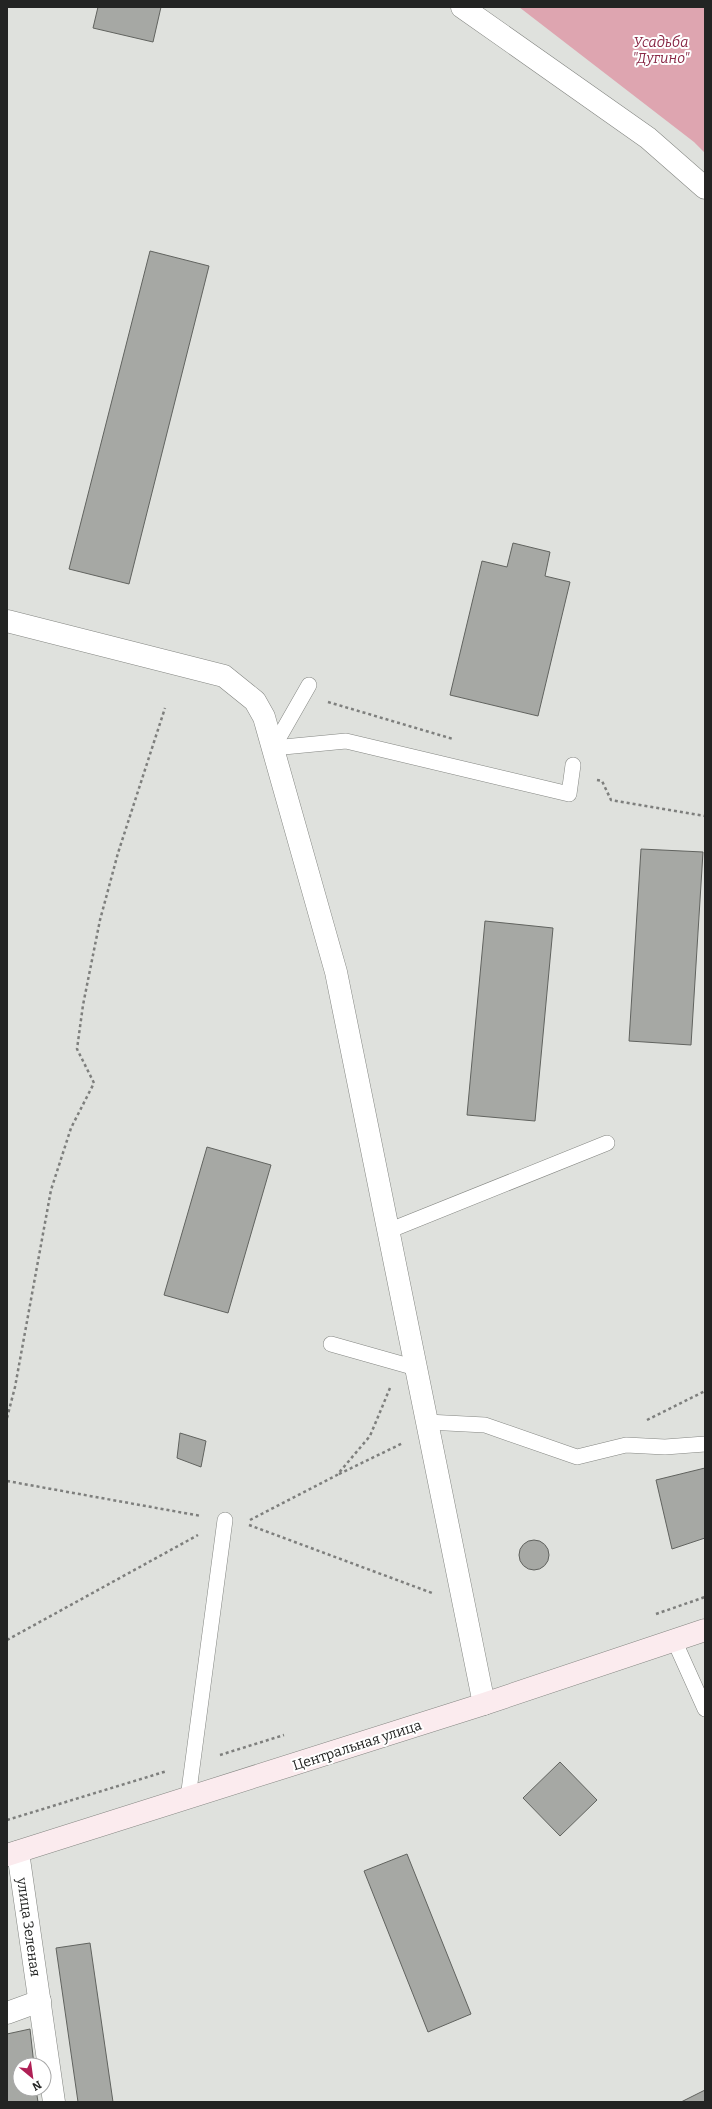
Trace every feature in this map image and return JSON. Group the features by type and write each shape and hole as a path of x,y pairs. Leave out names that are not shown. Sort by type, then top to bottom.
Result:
{"street":[{"path":"462,7 648,138 705,188"},
{"path":"7,621 224,676 255,701 264,717 336,972 388,1231 408,1366 427,1422 484,1704"},
{"name":"Центральная улица","path":"13,1854 484,1704 705,1630"},
{"name":"улица Зеленая","path":"13,1854 40,2001 54,2102"},
{"path":"7,2013 40,2001"}],"lane":[{"path":"273,748 309,685"},
{"path":"273,748 346,741 569,794 574,765"},
{"path":"388,1231 608,1143"},
{"path":"331,1344 408,1366"},
{"path":"427,1422 485,1425 577,1457 626,1445 665,1447 705,1444"},
{"path":"188,1798 225,1520"},
{"path":"674,1640 705,1709"}],"path":[{"path":"7,1418 15,1387 51,1190 71,1128 94,1083 77,1049 83,1005 100,920 118,853 165,708"},
{"path":"337,1475 370,1436 408,1366"},
{"path":"409,1440 337,1475 244,1524 435,1594"},
{"path":"7,1480 225,1520"},
{"path":"7,1640 225,1520"},
{"path":"654,1615 705,1597"},
{"path":"7,1820 292,1733"}],"green space":[{"name":"Усадьба \"Дугино\"","path":"519,7 705,7 705,153 694,142"}],"building":[{"path":"98,7 161,7 153,42 93,28"},
{"path":"150,251 209,266 129,584 69,569"},
{"path":"513,543 550,552 545,576 570,582 538,716 450,695 482,561 507,567"},
{"path":"641,849 703,852 691,1045 629,1041"},
{"path":"485,921 553,928 535,1121 467,1115"},
{"path":"207,1147 271,1165 228,1313 164,1295"},
{"path":"180,1433 206,1441 201,1467 177,1458"},
{"path":"705,1468 705,1538 672,1549 656,1480"},
{"path":"534,1540 545,1544 549,1555 545,1566 534,1570 523,1566 519,1555 523,1544"},
{"path":"560,1762 597,1800 560,1836 523,1798"},
{"path":"407,1854 471,2014 428,2032 364,1871"},
{"path":"90,1943 113,2102 78,2102 56,1948"},
{"path":"30,2029 33,2057 12,2057 12,2097 37,2097 38,2102 7,2102 7,2034"},
{"path":"705,2090 705,2102 681,2102"}]}
